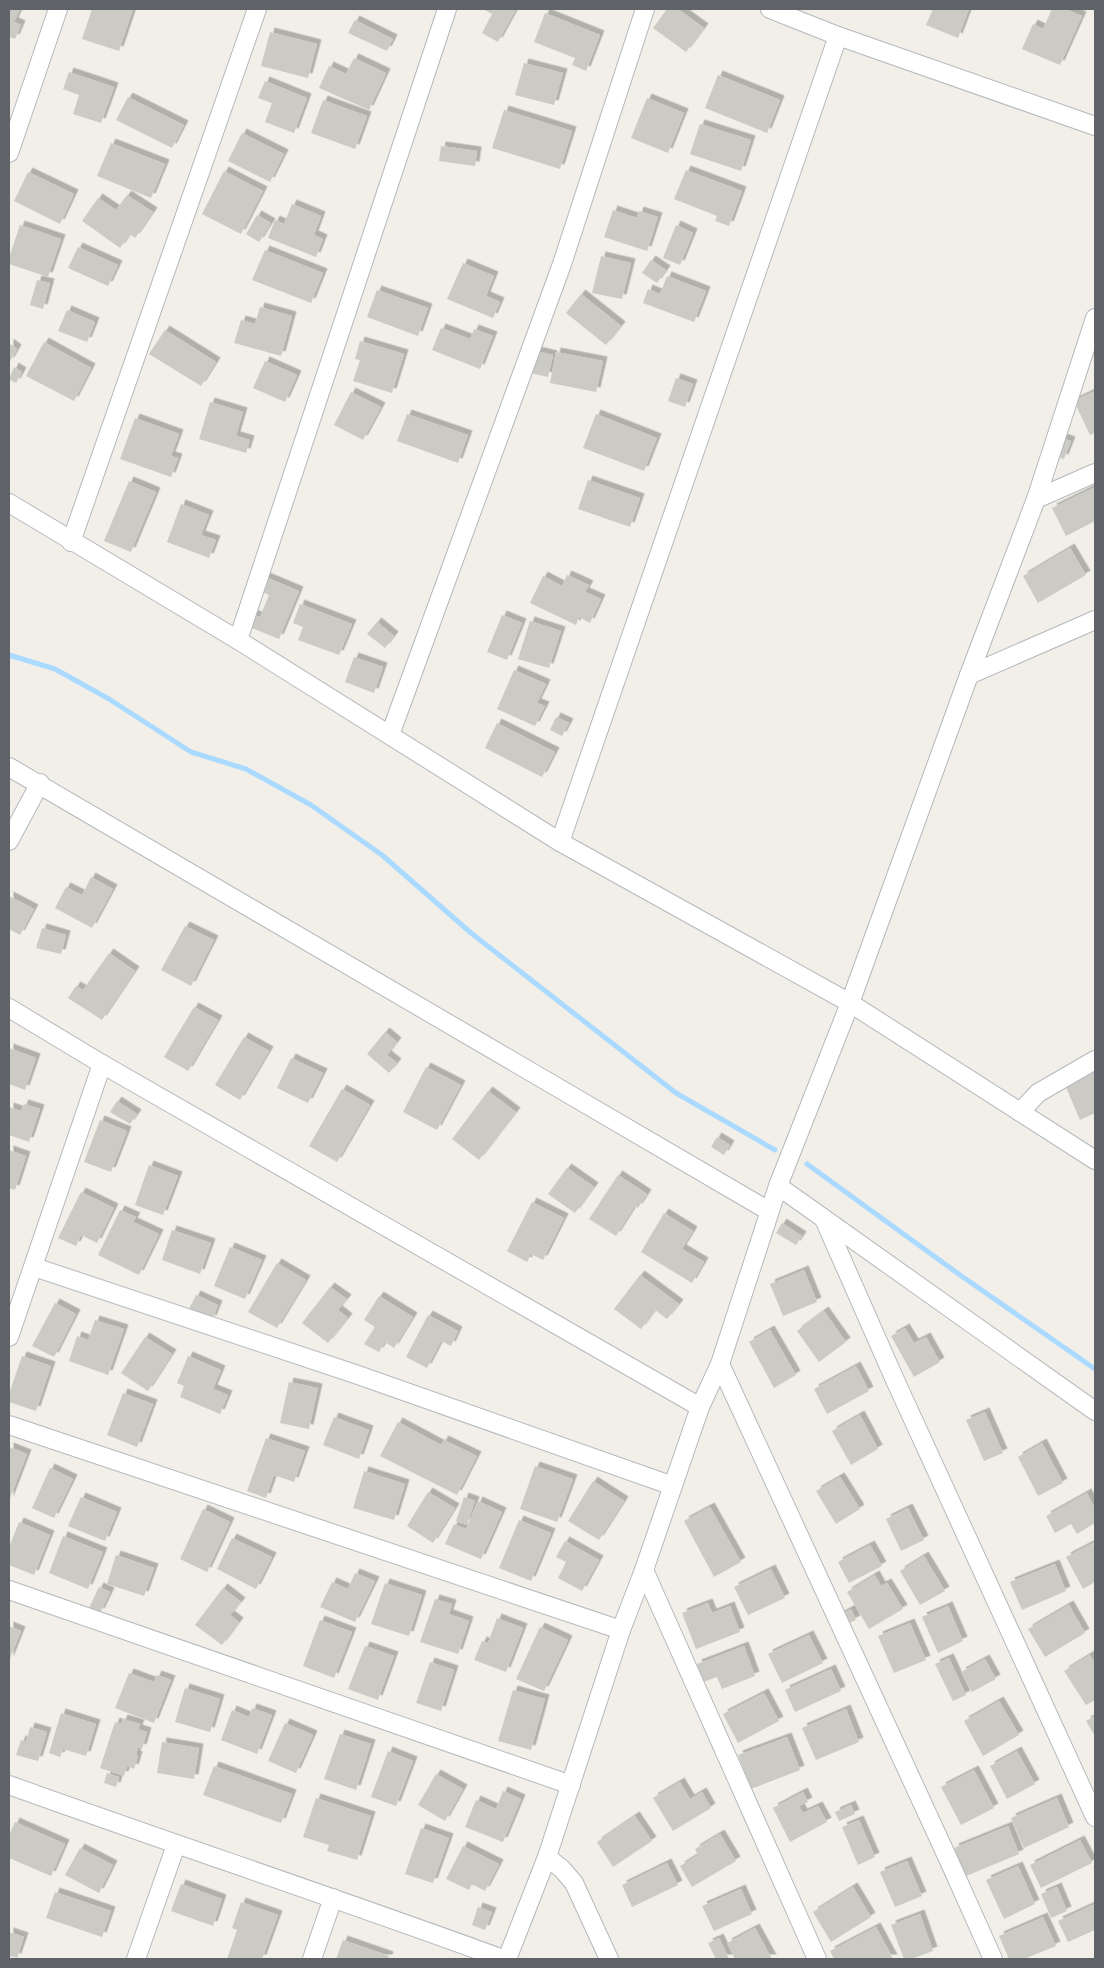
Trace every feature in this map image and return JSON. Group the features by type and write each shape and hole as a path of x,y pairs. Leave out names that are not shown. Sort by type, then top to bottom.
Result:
{"street":[{"path":"9,151 58,9"},
{"path":"71,542 258,9"},
{"path":"238,640 447,9"},
{"path":"390,735 562,264 645,9"},
{"path":"770,9 838,36 1095,126"},
{"path":"560,842 838,36"},
{"path":"9,1785 505,1959 547,1858 621,1630 644,1570 700,1407 720,1364 778,1186 850,1003 969,675 1036,499 1094,327"},
{"path":"1036,499 1095,473"},
{"path":"9,503 71,542 238,640 560,842 850,1003 1095,1160"},
{"path":"969,675 1095,620"},
{"path":"9,767 769,1211"},
{"path":"9,842 40,784"},
{"path":"9,1008 102,1064 700,1407"},
{"path":"1020,1112 1038,1093 1095,1060"},
{"path":"9,1337 102,1064"},
{"path":"778,1186 1095,1411"},
{"path":"824,1219 1095,1817"},
{"path":"848,1272 858,1243"},
{"path":"34,1267 358,1375 673,1486"},
{"path":"720,1364 993,1959"},
{"path":"9,1425 621,1630"},
{"path":"644,1570 817,1959"},
{"path":"9,1590 571,1786"},
{"path":"136,1959 176,1845"},
{"path":"547,1858 562,1869 574,1883 609,1959"},
{"path":"312,1959 333,1898"}],"building":[{"path":"9,9 20,9 14,22 21,25 15,39 9,37"},
{"path":"92,9 133,9 119,51 82,39"},
{"path":"483,9 516,9 498,42 482,33 492,14"},
{"path":"667,9 678,9 704,28 686,52 653,28"},
{"path":"933,9 969,9 958,38 926,25"},
{"path":"1052,9 1065,9 1082,16 1060,65 1022,49 1033,24 1043,29"},
{"path":"545,13 600,35 586,71 572,65 575,58 534,42"},
{"path":"355,20 393,39 387,51 348,33"},
{"path":"270,32 317,44 308,78 261,66"},
{"path":"354,58 386,73 369,110 319,88 329,66 346,74"},
{"path":"524,63 563,73 554,105 515,95"},
{"path":"69,72 114,87 101,123 73,114 79,95 63,89"},
{"path":"718,75 780,100 767,133 705,108"},
{"path":"265,81 307,98 294,133 265,122 272,103 258,98"},
{"path":"128,97 184,125 172,148 116,120"},
{"path":"647,98 684,113 668,153 631,138"},
{"path":"323,100 367,116 355,149 311,133"},
{"path":"504,110 572,131 560,169 492,148"},
{"path":"700,124 751,140 741,171 690,154"},
{"path":"242,133 284,154 270,182 228,161"},
{"path":"111,143 165,164 151,198 97,176"},
{"path":"441,146 477,151 475,166 439,161"},
{"path":"686,170 742,191 729,226 715,221 717,216 674,199"},
{"path":"224,171 263,191 241,234 202,214"},
{"path":"28,172 74,194 60,224 14,201"},
{"path":"127,195 153,212 135,238 130,234 120,248 82,221 98,198 116,210"},
{"path":"292,204 321,216 314,235 323,239 316,257 268,238 275,220 284,224"},
{"path":"613,210 637,218 639,211 658,217 647,251 604,237"},
{"path":"257,215 271,223 259,242 246,234"},
{"path":"20,225 61,239 48,277 9,264 9,258"},
{"path":"676,225 693,233 680,265 663,258"},
{"path":"78,247 118,265 108,286 68,268"},
{"path":"265,250 323,273 311,303 252,280"},
{"path":"601,256 631,263 622,299 592,293"},
{"path":"651,260 666,270 657,283 642,273"},
{"path":"463,263 494,276 486,296 500,302 493,318 447,299"},
{"path":"667,276 706,291 694,322 643,303 648,289 660,294"},
{"path":"37,280 50,283 43,309 30,305"},
{"path":"377,290 428,308 418,336 367,317"},
{"path":"581,294 621,326 606,345 566,313"},
{"path":"260,307 292,316 281,356 234,343 241,320 255,324"},
{"path":"67,310 95,322 87,342 58,331"},
{"path":"441,328 470,339 474,329 493,336 480,369 432,350"},
{"path":"165,330 216,362 201,386 149,354"},
{"path":"360,341 404,354 392,393 353,381 360,360 355,359"},
{"path":"44,342 91,368 74,401 26,376"},
{"path":"9,343 17,349 9,363"},
{"path":"532,350 553,355 548,377 526,372"},
{"path":"556,352 603,361 596,392 550,383"},
{"path":"265,361 297,375 285,402 253,388"},
{"path":"14,367 22,372 16,383 9,379"},
{"path":"676,378 693,384 685,407 668,401"},
{"path":"1095,391 1095,433 1090,435 1074,401"},
{"path":"351,392 381,407 363,440 334,425"},
{"path":"210,402 243,412 236,436 250,440 246,453 199,439"},
{"path":"407,414 468,435 458,463 397,441"},
{"path":"596,414 657,438 644,471 583,448"},
{"path":"135,418 179,434 171,456 178,458 171,477 120,459"},
{"path":"1053,435 1071,441 1064,459 1047,453"},
{"path":"588,480 640,498 630,527 578,509"},
{"path":"129,481 156,492 131,552 104,541"},
{"path":"1095,487 1095,521 1066,536 1052,508"},
{"path":"181,504 209,515 201,535 216,540 209,558 167,542"},
{"path":"1070,548 1086,575 1038,603 1023,576"},
{"path":"567,575 589,585 585,592 601,599 590,623 579,617 576,625 530,603 543,576 562,586"},
{"path":"263,576 299,591 279,639 247,626 252,614 260,617 269,595 257,590"},
{"path":"300,604 352,624 339,655 298,640 303,627 293,623"},
{"path":"502,615 522,623 507,660 487,652"},
{"path":"530,621 561,631 549,668 518,659"},
{"path":"377,622 394,636 385,648 367,634"},
{"path":"354,657 383,667 374,693 345,682"},
{"path":"514,670 546,684 537,703 545,706 535,726 497,709"},
{"path":"556,717 569,723 562,736 550,730"},
{"path":"497,723 555,752 542,777 485,748"},
{"path":"91,877 113,889 92,928 55,908 66,887 82,895"},
{"path":"9,896 34,909 20,935 9,929"},
{"path":"185,926 214,940 191,986 161,970"},
{"path":"42,928 66,935 61,954 36,948"},
{"path":"109,953 135,971 102,1020 68,998 76,986 83,990"},
{"path":"194,1007 218,1020 188,1071 164,1057"},
{"path":"385,1032 397,1042 387,1055 397,1063 389,1073 367,1054"},
{"path":"244,1037 269,1051 240,1100 215,1085"},
{"path":"9,1048 36,1058 25,1090 9,1084"},
{"path":"291,1058 323,1073 308,1103 277,1088"},
{"path":"426,1067 461,1085 437,1130 403,1112"},
{"path":"1095,1071 1095,1113 1080,1120 1065,1085"},
{"path":"342,1089 370,1105 337,1162 309,1146"},
{"path":"488,1091 516,1112 479,1160 452,1139"},
{"path":"117,1101 137,1114 130,1124 110,1112"},
{"path":"24,1104 40,1109 29,1142 9,1135 9,1107 21,1111"},
{"path":"100,1120 127,1131 111,1172 84,1162"},
{"path":"717,1137 730,1145 724,1155 711,1147"},
{"path":"9,1150 26,1156 15,1190 9,1188"},
{"path":"149,1165 178,1176 163,1215 135,1205"},
{"path":"567,1168 594,1187 575,1213 548,1194"},
{"path":"618,1175 647,1194 638,1208 635,1206 616,1236 589,1219"},
{"path":"81,1192 114,1208 97,1243 81,1235 76,1246 58,1238"},
{"path":"532,1202 564,1218 543,1260 531,1254 527,1262 507,1251"},
{"path":"120,1210 136,1217 133,1222 159,1234 139,1275 98,1255"},
{"path":"664,1213 693,1231 682,1249 704,1262 692,1283 641,1252"},
{"path":"782,1223 802,1236 796,1245 776,1233"},
{"path":"172,1230 211,1243 200,1274 162,1260"},
{"path":"230,1247 262,1260 245,1299 214,1286"},
{"path":"277,1263 306,1280 277,1328 248,1312"},
{"path":"804,1270 817,1302 783,1316 770,1284"},
{"path":"640,1275 679,1304 667,1319 655,1310 641,1329 614,1309"},
{"path":"330,1287 347,1299 338,1310 348,1318 328,1343 302,1323"},
{"path":"196,1295 218,1305 212,1320 189,1309"},
{"path":"379,1296 413,1317 394,1348 385,1342 379,1352 364,1344 375,1327 364,1320"},
{"path":"55,1303 76,1314 54,1357 32,1346"},
{"path":"824,1311 846,1342 819,1362 797,1331"},
{"path":"428,1315 458,1331 451,1346 441,1341 427,1368 406,1357"},
{"path":"95,1320 124,1329 108,1375 69,1361 77,1336 88,1340"},
{"path":"905,1328 914,1343 926,1337 940,1362 914,1377 891,1336"},
{"path":"770,1330 796,1375 774,1388 749,1342"},
{"path":"145,1337 172,1354 148,1391 121,1373"},
{"path":"22,1356 51,1366 36,1411 9,1402 9,1394"},
{"path":"188,1356 221,1370 213,1389 228,1395 220,1414 180,1397 184,1386 177,1383"},
{"path":"856,1366 869,1391 827,1414 814,1389"},
{"path":"289,1382 318,1388 309,1429 280,1423"},
{"path":"123,1393 153,1404 137,1447 107,1435"},
{"path":"985,1412 1003,1453 984,1461 966,1420"},
{"path":"860,1415 878,1449 851,1465 832,1431"},
{"path":"334,1417 369,1430 359,1459 323,1445"},
{"path":"398,1422 441,1445 444,1440 477,1456 457,1495 380,1456"},
{"path":"266,1438 305,1451 294,1482 274,1475 266,1498 247,1491"},
{"path":"1042,1443 1063,1483 1038,1496 1018,1457"},
{"path":"9,1447 27,1454 9,1501"},
{"path":"535,1466 573,1479 557,1522 520,1509"},
{"path":"50,1468 73,1479 54,1518 32,1508"},
{"path":"364,1471 405,1484 394,1520 353,1508"},
{"path":"840,1477 860,1509 836,1524 816,1491"},
{"path":"593,1481 624,1501 599,1540 568,1521"},
{"path":"428,1492 455,1508 433,1543 407,1526"},
{"path":"1087,1493 1095,1509 1095,1523 1077,1534 1071,1524 1055,1533 1046,1516"},
{"path":"81,1497 117,1512 105,1541 68,1526"},
{"path":"464,1497 475,1501 467,1525 456,1521"},
{"path":"478,1501 502,1512 481,1559 445,1544 454,1524 466,1529"},
{"path":"710,1507 741,1562 714,1577 684,1521"},
{"path":"908,1508 924,1540 901,1551 886,1519"},
{"path":"203,1509 230,1522 207,1572 180,1559"},
{"path":"519,1520 551,1533 531,1581 499,1568"},
{"path":"19,1522 50,1535 34,1575 9,1565 9,1547"},
{"path":"63,1536 103,1552 88,1589 49,1573"},
{"path":"232,1538 272,1557 256,1589 217,1569"},
{"path":"565,1541 599,1560 582,1591 558,1578 566,1562 556,1557"},
{"path":"1095,1542 1095,1582 1083,1589 1066,1557"},
{"path":"870,1545 882,1566 849,1583 838,1562"},
{"path":"116,1555 154,1568 144,1596 107,1584"},
{"path":"924,1556 945,1591 920,1605 900,1571"},
{"path":"1055,1564 1066,1591 1022,1610 1010,1582"},
{"path":"771,1569 785,1598 748,1615 734,1587"},
{"path":"355,1573 375,1581 355,1622 320,1607 332,1582 348,1589"},
{"path":"875,1575 881,1586 887,1583 903,1609 869,1629 847,1592"},
{"path":"385,1583 422,1595 409,1636 371,1624"},
{"path":"99,1587 110,1592 100,1613 89,1608"},
{"path":"223,1588 241,1602 230,1615 239,1622 222,1645 195,1625"},
{"path":"435,1599 452,1604 449,1614 469,1621 458,1654 420,1642"},
{"path":"708,1603 712,1613 730,1606 740,1632 696,1649 682,1613"},
{"path":"1069,1605 1085,1633 1045,1657 1028,1629"},
{"path":"948,1606 963,1641 938,1653 922,1617"},
{"path":"851,1609 856,1620 843,1626 838,1616"},
{"path":"497,1618 523,1628 506,1672 474,1660 482,1641 488,1643"},
{"path":"320,1620 352,1632 334,1678 303,1666"},
{"path":"910,1623 926,1660 894,1673 878,1636"},
{"path":"9,1626 21,1631 9,1661"},
{"path":"540,1627 568,1640 544,1691 516,1679"},
{"path":"809,1635 823,1663 782,1683 768,1654"},
{"path":"365,1646 394,1656 378,1700 348,1689"},
{"path":"744,1646 755,1676 722,1689 717,1677 703,1682 697,1664"},
{"path":"1090,1655 1095,1664 1095,1700 1086,1705 1064,1671"},
{"path":"949,1658 966,1695 953,1701 935,1664"},
{"path":"985,1659 996,1679 972,1692 961,1672"},
{"path":"430,1662 454,1670 441,1711 416,1703"},
{"path":"831,1669 841,1691 795,1712 785,1690"},
{"path":"129,1673 154,1682 157,1675 171,1680 154,1723 115,1708"},
{"path":"185,1688 220,1699 210,1732 175,1722"},
{"path":"513,1690 545,1699 531,1750 498,1741"},
{"path":"764,1693 779,1721 738,1743 723,1714"},
{"path":"999,1701 1019,1735 983,1756 964,1721"},
{"path":"252,1708 272,1715 257,1754 221,1740 232,1710 249,1717"},
{"path":"846,1709 859,1742 816,1760 802,1728"},
{"path":"61,1713 96,1724 86,1756 63,1749 60,1757 49,1753"},
{"path":"1095,1716 1095,1736 1086,1721"},
{"path":"123,1719 140,1724 138,1729 147,1732 142,1749 138,1747 136,1755 138,1756 134,1769 127,1766 124,1776 100,1768 115,1722 121,1724"},
{"path":"285,1723 313,1735 296,1773 268,1761"},
{"path":"30,1727 47,1732 38,1761 16,1755 21,1740 26,1742"},
{"path":"340,1734 371,1744 356,1790 324,1779"},
{"path":"787,1737 800,1770 751,1789 738,1755"},
{"path":"162,1742 199,1748 194,1779 157,1773"},
{"path":"388,1751 413,1761 396,1806 371,1797"},
{"path":"1017,1751 1035,1784 1007,1799 990,1766"},
{"path":"214,1766 292,1794 281,1823 203,1795"},
{"path":"974,1770 994,1808 961,1825 941,1787"},
{"path":"107,1773 119,1777 116,1787 104,1783"},
{"path":"436,1774 463,1789 445,1821 418,1805"},
{"path":"680,1782 690,1799 702,1792 711,1808 673,1831 653,1798"},
{"path":"503,1791 521,1799 503,1842 465,1827 476,1800 496,1809"},
{"path":"803,1792 808,1802 799,1806 803,1813 818,1806 827,1822 790,1842 773,1808"},
{"path":"316,1798 371,1816 357,1860 327,1851 329,1845 303,1837"},
{"path":"1057,1798 1069,1827 1024,1848 1011,1818"},
{"path":"851,1805 855,1814 839,1821 835,1812"},
{"path":"635,1816 652,1841 613,1867 597,1842"},
{"path":"859,1820 875,1857 858,1865 842,1827"},
{"path":"15,1822 65,1844 51,1876 9,1858 9,1836"},
{"path":"1008,1826 1019,1854 966,1876 954,1848"},
{"path":"421,1828 449,1838 433,1883 405,1874"},
{"path":"720,1834 736,1861 692,1887 680,1866 698,1855 695,1849"},
{"path":"1080,1840 1092,1863 1041,1888 1030,1865"},
{"path":"463,1846 499,1864 485,1891 472,1884 469,1890 446,1879"},
{"path":"80,1848 113,1865 99,1893 65,1875"},
{"path":"907,1861 922,1896 895,1907 880,1872"},
{"path":"667,1863 678,1885 632,1907 622,1885"},
{"path":"1018,1866 1035,1904 1004,1919 986,1880"},
{"path":"181,1884 222,1899 213,1926 171,1911"},
{"path":"853,1887 871,1917 831,1942 813,1912"},
{"path":"1057,1887 1067,1911 1051,1918 1041,1894"},
{"path":"741,1889 752,1914 714,1931 702,1906"},
{"path":"55,1892 111,1911 102,1937 46,1918"},
{"path":"241,1902 278,1915 262,1959 227,1959 237,1930 232,1928"},
{"path":"1095,1904 1095,1930 1068,1942 1058,1921"},
{"path":"478,1907 492,1912 485,1930 472,1925"},
{"path":"920,1914 933,1951 911,1959 904,1959 891,1925"},
{"path":"1043,1917 1056,1946 1024,1959 1009,1959 999,1936"},
{"path":"876,1927 893,1959 834,1959 830,1951"},
{"path":"755,1928 772,1959 735,1959 727,1943"},
{"path":"9,1932 24,1937 17,1958 9,1956"},
{"path":"719,1938 729,1959 716,1959 708,1943"},
{"path":"343,1940 389,1956 388,1959 336,1959"}],"waterway":[{"path":"9,655 55,669 109,699 191,752 246,769 311,805 382,855 471,933 676,1093 775,1150"},
{"path":"807,1164 960,1275 1095,1369"}]}
